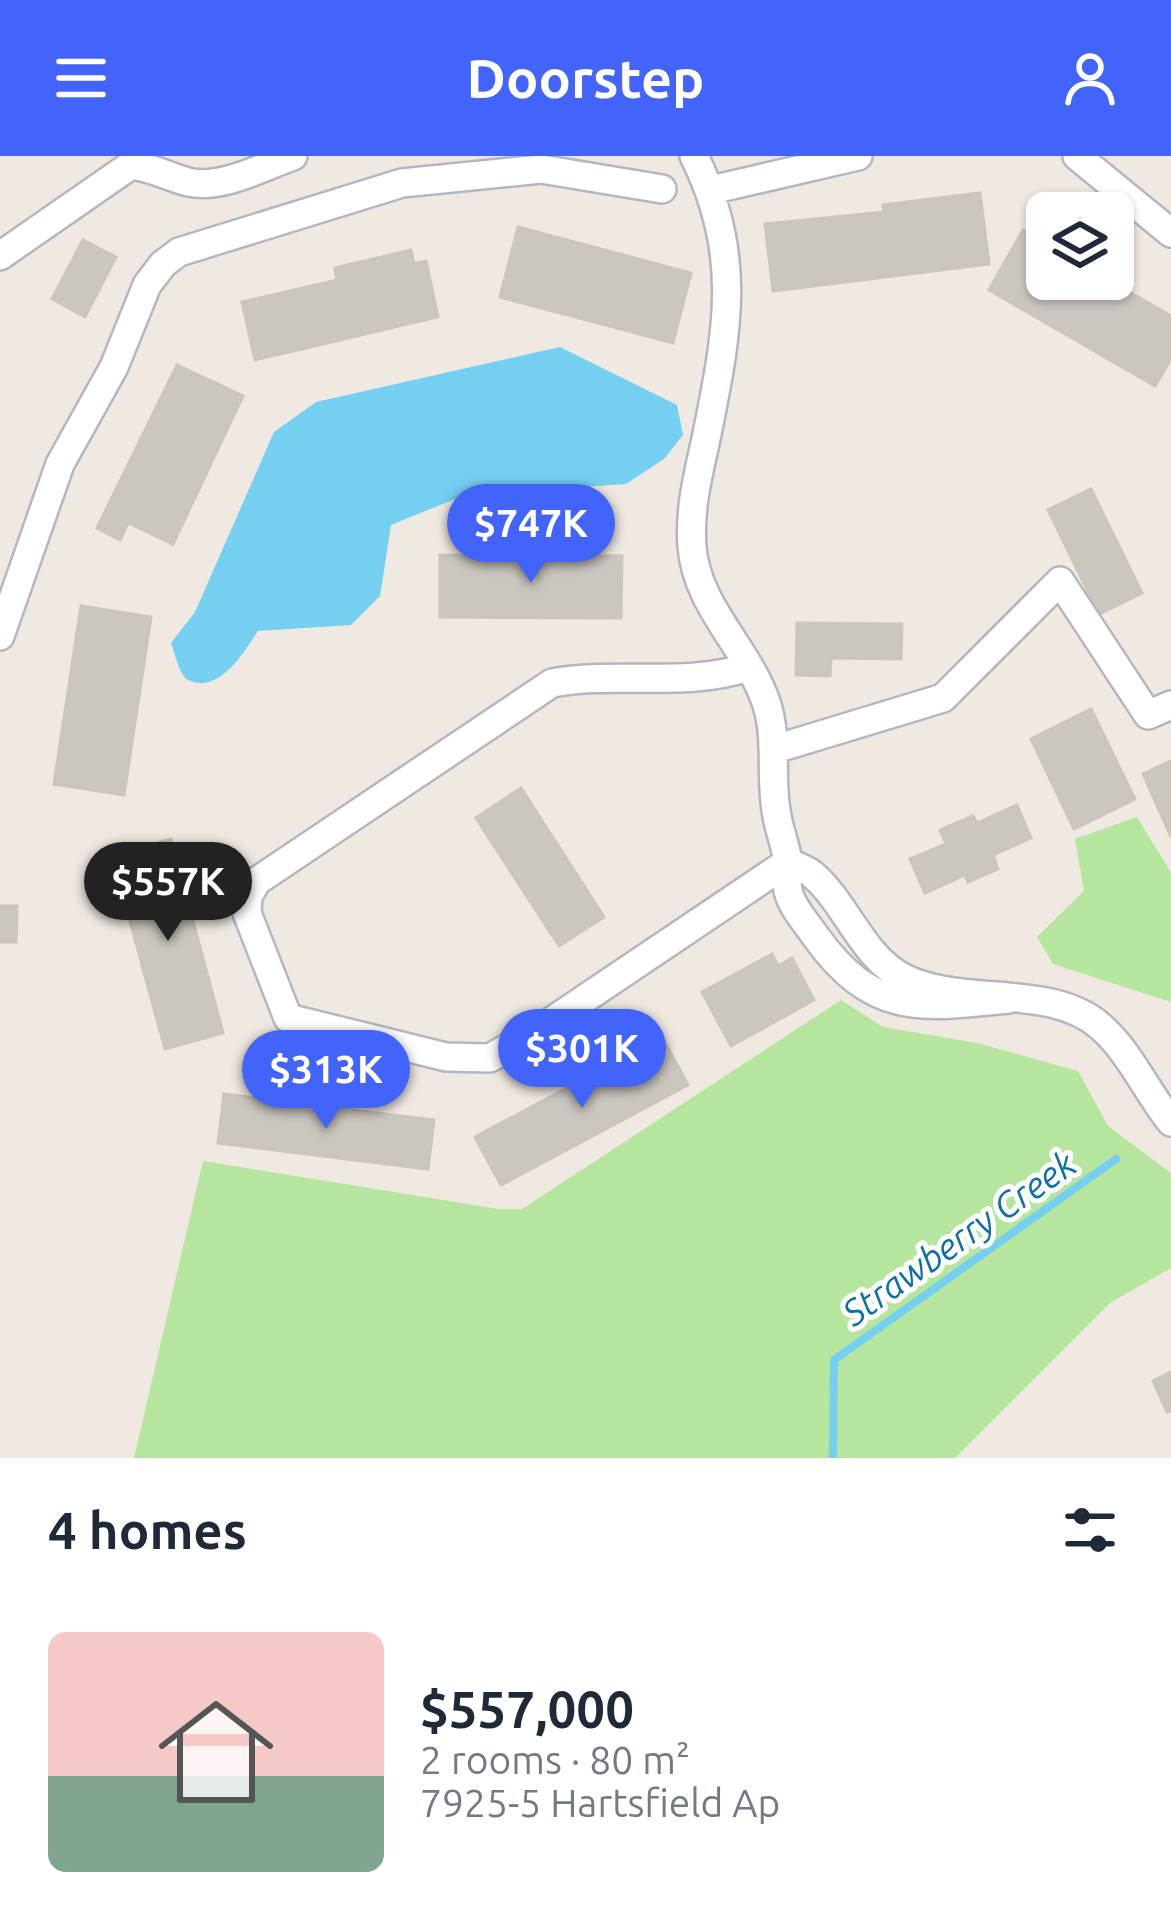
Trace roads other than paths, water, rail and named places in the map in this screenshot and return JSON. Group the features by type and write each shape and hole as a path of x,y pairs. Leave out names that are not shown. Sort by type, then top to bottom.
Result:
{"street":[{"path":"0,256 130,160 192,183 232,178 292,156"},
{"path":"694,156 711,190 727,252 730,289 726,341 693,499 692,550 705,596 766,702 775,749 775,808 795,907 828,953 857,983 880,997 941,1006 1009,999 1063,1004 1097,1022 1122,1049 1171,1122"},
{"path":"711,190 858,156"},
{"path":"1077,156 1171,233"},
{"path":"0,636 60,464 114,367 147,285 179,252 398,169 541,169 662,189"},
{"path":"775,749 943,698 1060,581 1148,715 1171,704"},
{"path":"748,667 724,675 581,678 552,683 257,881 248,896 248,913 288,1018 446,1057 490,1058 788,862"}],"water":[{"path":"560,347 677,405 683,435 664,459 626,484 465,495 391,525 380,596 351,625 258,631 221,676 200,683 185,677 171,643 195,612 274,432 316,402"}],"waterway":[{"name":"Strawberry Creek","path":"833,1458 834,1360 1116,1159"}]}
